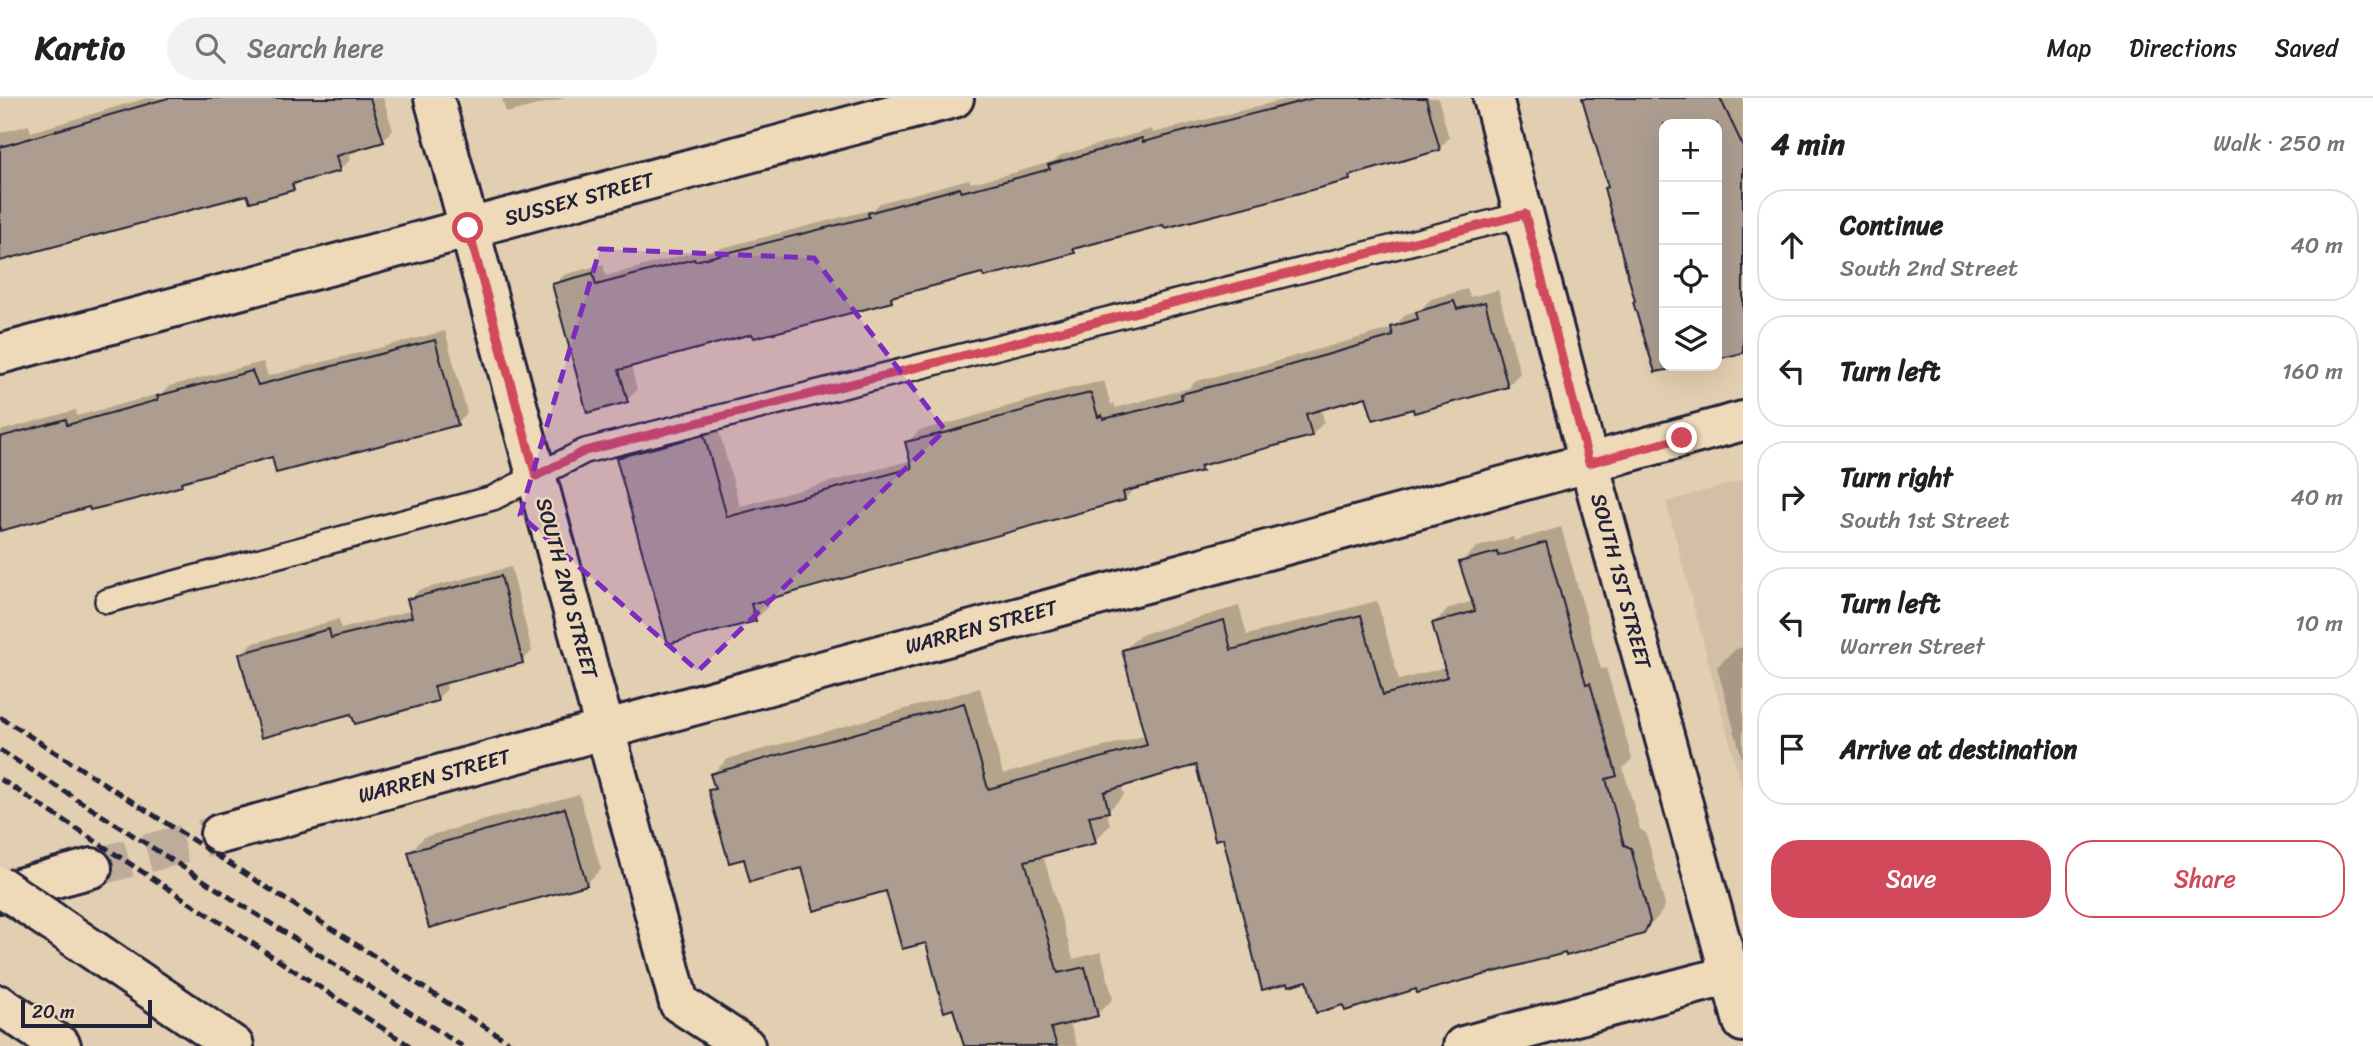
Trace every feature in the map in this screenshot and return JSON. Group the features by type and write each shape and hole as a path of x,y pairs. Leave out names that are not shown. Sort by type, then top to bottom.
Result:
{"main road":[{"name":"SOUTH 2ND STREET","path":"435,98 679,1003 745,1046"},
{"name":"SUSSEX STREET","path":"0,354 954,98"},
{"name":"SOUTH 1ST STREET","path":"1493,98 1589,463 1743,1022"},
{"name":"WARREN STREET","path":"220,834 1743,421"},
{"path":"0,893 92,868"},
{"path":"0,886 234,1046"},
{"path":"1463,1046 1730,975"},
{"path":"0,1004 61,1046"}],"lane":[{"path":"107,601 493,498 585,451 1525,214"}],"highlighted area":[{"path":"600,249 814,258 945,430 698,671 520,515"}],"shaded area":[{"path":"1743,480 1743,792 1666,502"}],"building":[{"path":"168,98 370,98 384,142 336,156 340,171 292,184 294,190 250,202 247,195 0,261 0,147"},
{"path":"1314,98 1426,98 1440,150 1349,176 1350,180 1165,228 1163,225 1073,249 1075,253 984,277 982,273 891,297 892,302 802,326 754,338 752,334 619,370 628,402 587,413 552,284 593,273 596,285 694,259 695,261 869,217 868,213 959,188 961,192 1050,169 1048,165 1142,138 1143,142"},
{"path":"1582,98 1720,98 1743,146 1743,353 1722,358 1722,119 1659,119 1661,371 1655,372 1633,302 1635,301 1604,188 1608,187"},
{"path":"1454,301 1457,309 1485,302 1508,387 1414,413 1413,409 1373,420 1366,397 1306,414 1312,436 1200,466 1202,471 1123,492 1125,500 751,604 756,621 668,644 616,458 704,435 727,517 912,468 905,442 1091,393 1098,417 1102,415 1103,419 1146,409 1182,399 1181,394 1393,336 1391,327 1418,319 1416,312"},
{"path":"435,340 458,425 276,473 272,457 181,482 182,486 136,499 90,510 89,507 0,531 0,437 66,419 67,425 158,400 157,396 252,371 258,385"},
{"path":"1546,542 1586,684 1590,683 1617,776 1606,779 1624,845 1631,848 1650,921 1644,934 1417,993 1416,989 1345,1011 1343,1005 1316,1013 1307,981 1262,990 1223,838 1215,840 1196,765 1104,792 1109,812 1089,816 1096,843 1025,861 1058,973 1085,967 1098,1016 1051,1028 1057,1046 964,1046 953,1009 944,1012 926,943 902,949 886,891 814,911 802,868 750,882 744,859 729,863 708,790 715,789 710,774 964,703 988,789 1147,745 1122,650 1224,620 1231,650 1361,615 1383,695 1447,677 1432,623 1475,611 1459,562 1497,552 1498,556"},
{"path":"501,576 523,663 434,686 438,701 355,724 351,714 261,738 239,654 329,629 331,638 412,617 407,599"},
{"path":"565,808 587,885 429,928 408,852"}],"tunnel":[{"path":"92,868 220,834"}],"railway":[{"path":"0,717 515,1046"},
{"path":"0,750 462,1046"},
{"path":"0,779 410,1046"}],"route":[{"path":"468,228 536,476 585,451 1525,214 1589,463 1682,438"}]}
